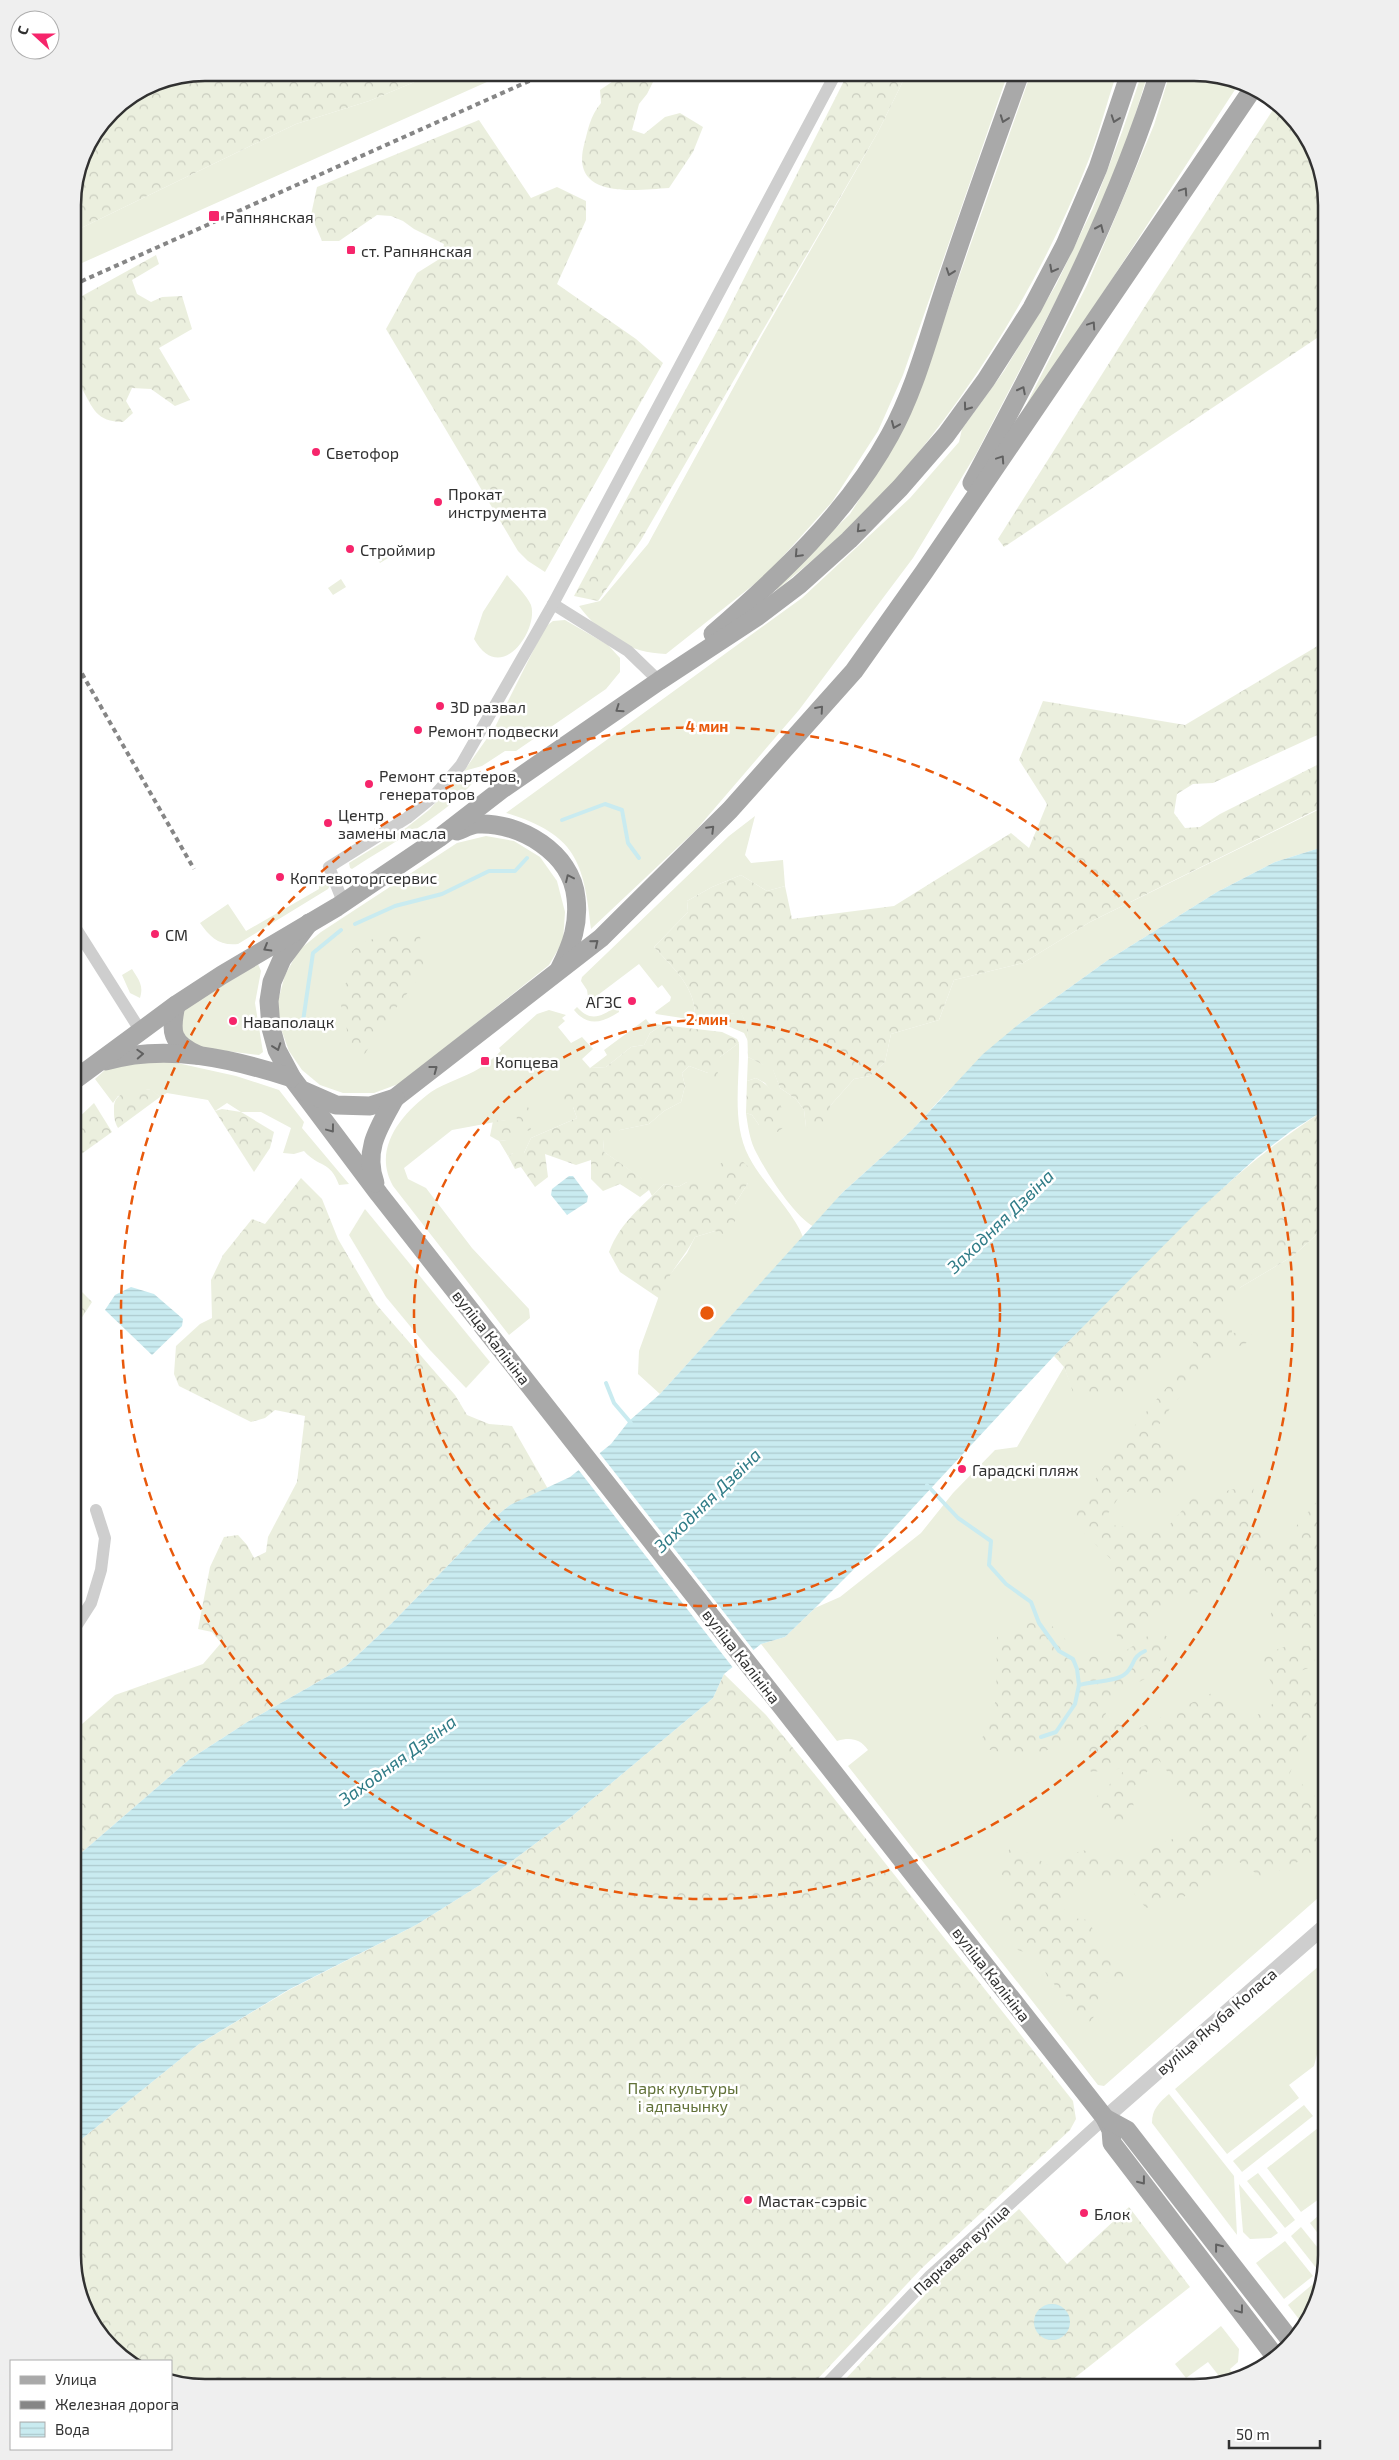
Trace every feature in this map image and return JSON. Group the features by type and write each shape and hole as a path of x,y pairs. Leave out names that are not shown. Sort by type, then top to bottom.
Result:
{"main road":[{"path":"659,681 775,579 842,506 890,435 914,379 974,199 1017,82"},
{"path":"82,1074 176,1004 222,974 343,902 440,838 501,790 659,681 758,616 800,585 849,540 894,495 946,435 986,380 1032,308 1065,245 1098,168 1127,82"},
{"path":"924,572 1065,307 1133,150 1156,82"},
{"path":"140,1030 156,1041 198,1055 259,1068 297,1084 336,1105 370,1106 395,1098 601,938 730,810 854,671 924,572 1249,94"},
{"path":"440,838 476,823 502,825 523,832 544,844 559,859 576,896 577,920 572,943 557,974"},
{"name":"вуліца Калініна","path":"309,923 282,959 272,982 268,1002 271,1028 277,1050 297,1084 379,1194 1105,2118 1111,2130 1112,2142 1271,2352"},
{"path":"176,1004 172,1021 173,1033 182,1048 198,1055"},
{"path":"93,1065 126,1055 198,1055"},
{"name":"вуліца Калініна","path":"379,1194 370,1168 371,1148 395,1098"},
{"name":"вуліца Калініна","path":"1105,2118 1127,2130 1287,2337"}],"street":[{"path":"343,902 328,867 407,818 434,796 461,765 553,604 831,82"},
{"path":"553,604 628,651 659,681"},
{"path":"82,938 140,1030"},
{"path":"81,1618 91,1603 101,1570 105,1538 96,1510"},
{"name":"вуліца Якуба Коласа","path":"1105,2118 1318,1932"},
{"name":"Паркавая вуліца","path":"832,2379 930,2276 1105,2118"}],"green space":[{"path":"197,82 414,82 369,101 296,124 82,228 82,189 85,173 98,143 117,117 136,102 158,91 173,85"},
{"path":"414,82 487,82 82,263 82,228 296,124 369,101"},
{"path":"612,82 653,82 639,104 632,130 644,134 665,117 680,113 703,127 693,152 669,188 624,190 609,188 596,183 587,175 582,163 584,145 592,118 601,103 600,90"},
{"path":"843,82 903,82 878,132 641,540 598,601 574,596 720,326"},
{"path":"903,82 1005,82 903,375 878,431 832,502 767,574 666,654 653,653 628,646 596,626 579,606 600,601 648,544 761,337 878,132"},
{"path":"1028,82 1114,82 1089,159 1051,246 1029,288 980,369 924,446 881,497 838,538 777,590 775,587 850,514 898,439 922,382"},
{"path":"1139,82 1145,82 1129,135 1097,214 1062,289 976,454 913,558 799,710 696,830 591,929 584,885 572,853 547,830 506,813 802,598 910,498 959,442 962,429 1004,371 1056,285 1092,210"},
{"path":"1167,82 1202,82 1236,89 1012,433 1087,285 1154,125"},
{"path":"1273,110 1297,136 1314,173 1318,205 1318,337 1004,547 998,539 1147,303"},
{"path":"479,120 531,198 557,187 586,201 586,220 557,284 636,339 663,363 545,572 528,561 518,551 386,329 417,273 441,258 444,244 414,229 403,221 391,216 377,215 339,241 322,241 311,215 317,187"},
{"path":"156,255 159,264 132,280 137,294 151,302 162,297 182,296 192,329 159,348 190,400 175,406 151,389 132,388 126,401 133,413 123,422 107,419 96,412 82,389 82,296"},
{"path":"388,547 393,555 380,563 375,556"},
{"path":"507,575 529,601 532,615 524,639 516,649 506,656 495,657 485,652 474,639 483,612"},
{"path":"341,579 346,587 333,595 328,588"},
{"path":"565,620 608,645 620,658 620,672 606,689 516,751 505,751 482,766 464,771 495,727 545,627 553,621"},
{"path":"1318,646 1318,735 1213,783 1193,784 1177,794 1174,813 1185,828 1200,827 1220,814 1315,766 1318,771 1318,809 1090,922 1023,963 954,980 939,1020 891,1034 885,1062 870,1076 854,1079 830,1106 830,1126 821,1133 806,1127 804,1110 796,1099 780,1088 773,1070 748,1057 747,1026 741,1013 730,1014 723,1024 695,1020 692,998 683,980 654,947 688,912 687,901 712,887 741,875 767,891 785,886 792,919 894,906 1011,833 1029,848 1047,804 1019,760 1043,701 1185,725"},
{"path":"481,773 468,788 438,814 352,869 350,868 349,863 406,828 429,810 459,777"},
{"path":"1318,810 1318,849 1275,862 1217,892 1108,960 1019,1024 944,1095 913,1129 842,1193 814,1227 806,1222 782,1194 753,1145 746,1113 752,1115 759,1125 772,1092 765,1083 756,1078 747,1081 748,1057 773,1069 780,1088 796,1099 804,1110 806,1127 830,1126 830,1106 854,1079 870,1076 885,1062 891,1034 939,1020 954,980 1023,963 1090,922"},
{"path":"755,816 745,855 751,863 783,860 785,886 767,891 741,875 712,887 687,901 688,912 654,947 683,980 692,998 695,1020 656,1014 655,1012 670,1001 671,997 662,985 658,988 639,964 590,1001 585,1000 588,997 587,990 581,981 582,977 729,836"},
{"path":"486,836 514,841 540,857 557,881 565,912 563,941 549,965 401,1083 374,1093 343,1093 320,1085 302,1070 289,1051 280,1026 278,1001 285,975 299,950 321,932 457,843"},
{"path":"324,877 330,879 331,884 328,889 238,944 220,942 207,932 200,923 228,904 246,931 319,889 319,880"},
{"path":"392,936 420,936 425,970 396,1008 389,1028 377,1036 362,1058 349,1053 346,1021 341,1009 342,989 353,972 347,957 357,947 367,941"},
{"path":"258,964 261,971 255,1003 263,1052 259,1055 195,1047 187,1043 177,1023 181,1011"},
{"path":"132,969 141,986 140,998 130,993 122,975"},
{"path":"577,1007 586,1015 591,1016 600,1015 615,1007 619,1009 619,1012 607,1019 595,1022 579,1015 574,1010"},
{"path":"549,1010 566,1015 562,1018 565,1021 558,1027 571,1043 582,1037 593,1049 582,1059 590,1068 573,1107 577,1118 531,1138 524,1153 513,1153 508,1156 499,1141 507,1140 506,1120 452,1130 404,1168 408,1179 426,1188 472,1248 529,1309 530,1318 509,1335 393,1186 387,1172 386,1159 393,1133 409,1111 431,1092 483,1066 501,1051 499,1048 537,1014"},
{"path":"741,1012 747,1026 748,1041 744,1033 723,1024 730,1014"},
{"path":"646,1019 649,1023 662,1025 650,1033 644,1045 631,1047 606,1067 590,1068 607,1055 604,1050"},
{"path":"662,1025 722,1032 737,1039 739,1043 720,1057 716,1084 709,1081 708,1073 689,1066 682,1073 685,1086 681,1102 664,1111 649,1124 620,1130 610,1145 604,1140 603,1151 650,1184 649,1190 640,1197 620,1184 603,1191 591,1179 591,1160 576,1165 545,1154 548,1177 535,1187 521,1167 515,1169 508,1156 513,1153 524,1153 531,1138 577,1118 573,1107 564,1103 561,1090 590,1068 606,1067 631,1047 644,1045 650,1033"},
{"path":"739,1043 738,1116 743,1144 755,1167 792,1217 803,1237 660,1394 638,1374 639,1351 664,1282 687,1253 695,1237 715,1231 735,1221 735,1204 748,1183 687,1182 678,1187 664,1184 652,1196 649,1184 603,1151 604,1140 620,1130 649,1124 664,1111 681,1102 685,1086 682,1073 689,1066 708,1073 720,1057"},
{"path":"159,1059 236,1076 279,1090 304,1122 302,1128 349,1184 339,1185 336,1177 328,1168 304,1151 294,1154 283,1153 291,1128 261,1112 241,1112 227,1103 215,1111 208,1100 167,1093 160,1097 150,1089 118,1096 113,1103 95,1079 106,1069"},
{"path":"756,1078 769,1087 780,1103 786,1125 778,1132 759,1125 752,1115 746,1113 747,1081"},
{"path":"151,1089 160,1097 118,1128 114,1114 117,1098 126,1092"},
{"path":"94,1103 112,1132 82,1154 82,1115"},
{"path":"521,1105 526,1105 533,1114 533,1123 530,1131 521,1129 518,1122 516,1116"},
{"path":"222,1109 241,1112 274,1132 270,1148 254,1172 215,1111"},
{"path":"1318,1114 1318,1233 1293,1256 1241,1287 1118,1398 1074,1395 1064,1367 1054,1356 1183,1225 1252,1163"},
{"path":"506,1120 513,1130 507,1140 499,1141 490,1136 493,1121"},
{"path":"742,1161 752,1170 748,1183 735,1204 735,1221 725,1235 715,1231 695,1237 666,1282 660,1299 620,1272 609,1252 614,1241 633,1215 664,1184 678,1187 687,1182 713,1181 721,1163"},
{"path":"301,1178 322,1199 338,1239 376,1304 455,1395 467,1415 489,1424 512,1426 548,1489 510,1505 495,1517 392,1623 346,1666 249,1721 190,1759 81,1853 81,1725 115,1695 203,1664 221,1643 212,1632 198,1629 210,1567 224,1537 238,1535 247,1545 254,1558 266,1552 268,1537 297,1482 305,1416 275,1410 265,1418 251,1422 179,1386 174,1374 176,1346 200,1324 212,1318 211,1280 223,1255 252,1219 265,1224"},
{"path":"365,1209 490,1362 466,1388 429,1349 386,1297 349,1235"},
{"path":"1318,1233 1318,1898 1104,2086 1098,2085 848,1766 868,1750 862,1743 855,1740 837,1741 761,1644 785,1637 815,1608 840,1597 921,1533 953,1493 995,1450 1017,1447 1064,1367 1075,1395 1241,1287 1293,1256"},
{"path":"81,1291 92,1302 81,1318"},
{"path":"1220,1312 1232,1315 1232,1333 1252,1332 1251,1341 1228,1351 1173,1404 1148,1441 1172,1447 1187,1469 1163,1498 1123,1491 1101,1524 1164,1531 1193,1498 1254,1485 1249,1525 1281,1544 1318,1500 1318,1600 1312,1629 1266,1627 1279,1591 1262,1566 1225,1563 1225,1584 1179,1598 1118,1642 1110,1598 1116,1564 1069,1519 1116,1448 1197,1351 1191,1338"},
{"path":"1043,1617 1079,1653 1112,1660 1158,1629 1173,1642 1162,1670 1116,1694 1104,1717 1133,1731 1214,1692 1252,1719 1278,1700 1260,1656 1289,1645 1315,1646 1314,1666 1300,1671 1306,1687 1318,1690 1318,1720 1314,1719 1289,1775 1313,1792 1318,1807 1318,1853 1263,1878 1229,1855 1202,1891 1146,1908 1123,1880 1088,1874 1072,1900 1062,1907 1073,1918 1088,1920 1105,1952 1123,1959 1129,1971 1118,1983 1097,1982 1099,2010 1086,2027 1074,2024 1072,2002 1047,1977 1041,1958 1018,1950 998,1923 1013,1894 999,1869 1012,1844 1051,1867 1082,1850 1121,1860 1207,1825 1158,1759 1132,1789 1135,1822 1108,1822 1091,1802 1127,1768 1091,1772 1076,1741 1022,1758 979,1747 996,1700 997,1637"},
{"name":"Парк культуры і адпачынку","path":"724,1674 766,1715 1073,2101 1076,2119 1070,2130 922,2268 818,2379 197,2378 172,2374 172,2360 140,2360 123,2348 102,2324 85,2287 81,2255 81,2139 199,2044 289,1990 416,1925 480,1885 571,1817 713,1698"},
{"path":"1318,1967 1318,2050 1314,2066 1289,2085 1299,2098 1227,2154 1175,2089"},
{"path":"1169,2094 1234,2176 1237,2235 1152,2123 1152,2118 1159,2103"},
{"path":"1304,2105 1313,2116 1242,2172 1233,2161"},
{"path":"1318,2128 1318,2200 1301,2212 1267,2168"},
{"path":"1258,2173 1295,2220 1285,2228 1247,2181"},
{"path":"1239,2184 1278,2233 1271,2238 1250,2239 1243,2232"},
{"path":"1129,2207 1190,2287 1073,2379 846,2379 938,2281 1019,2209 1067,2264"},
{"path":"1318,2216 1318,2234 1310,2223"},
{"path":"1301,2227 1318,2248 1317,2269 1317,2269 1291,2236"},
{"path":"1285,2241 1313,2276 1284,2299 1256,2263"},
{"path":"1315,2282 1299,2320 1288,2305"},
{"path":"1221,2326 1239,2349 1238,2362 1230,2369 1232,2372 1219,2376 1208,2362 1186,2378 1175,2364"}],"water":[{"name":"Заходняя Дзвіна","path":"1318,849 1318,1114 1291,1131 1257,1157 1199,1210 1054,1356 881,1542 785,1637 761,1644 724,1674 713,1698 571,1817 480,1885 416,1925 288,1990 199,2044 81,2139 81,1853 190,1759 249,1721 346,1666 392,1623 495,1517 510,1505 570,1477 611,1444 629,1421 660,1394 842,1193 913,1129 983,1054 1019,1024 1108,960 1217,892 1275,862"},
{"path":"569,1176 573,1176 588,1196 587,1202 567,1215 551,1195 552,1189"},
{"path":"131,1287 154,1294 183,1319 182,1326 152,1355 105,1310 115,1295"},
{"path":"1052,2304 1059,2305 1065,2309 1069,2315 1069,2329 1065,2335 1059,2339 1052,2340 1045,2339 1039,2335 1035,2329 1034,2322 1035,2315 1039,2309 1045,2305"}],"pier":[{"path":"598,1451 755,1652 734,1669 577,1468"}],"waterway":[{"path":"562,820 605,804 622,810 628,843 639,858"},
{"path":"355,924 395,906 442,894 489,871 515,871 527,858"},
{"path":"302,1028 313,953 341,930"},
{"path":"606,1383 614,1403 631,1423"},
{"path":"927,1485 958,1518 991,1541 989,1565 1006,1584 1031,1602 1039,1623 1059,1651 1073,1659 1077,1669 1079,1685 1075,1704 1056,1732 1041,1737"},
{"path":"1079,1685 1121,1677 1128,1671 1137,1656 1145,1651"}],"railway":[{"path":"82,281 527,82"},
{"path":"82,673 194,869"}],"place":[{"name":"Рапнянская","path":"214,216"},
{"name":"ст. Рапнянская","path":"351,250"},
{"name":"Светофор","path":"316,452"},
{"name":"Прокат инструмента","path":"438,502"},
{"name":"Строймир","path":"350,549"},
{"name":"3D развал","path":"440,706"},
{"name":"Ремонт подвески","path":"418,730"},
{"name":"Ремонт стартеров, генераторов","path":"369,784"},
{"name":"Центр замены масла","path":"328,823"},
{"name":"Коптевоторгсервис","path":"280,877"},
{"name":"СМ","path":"155,934"},
{"name":"АГЗС","path":"632,1001"},
{"name":"Наваполацк","path":"233,1021"},
{"name":"Копцева","path":"485,1061"},
{"name":"Гарадскі пляж","path":"962,1469"},
{"name":"Мастак-сэрвіс","path":"748,2200"},
{"name":"Блок","path":"1084,2213"}]}
